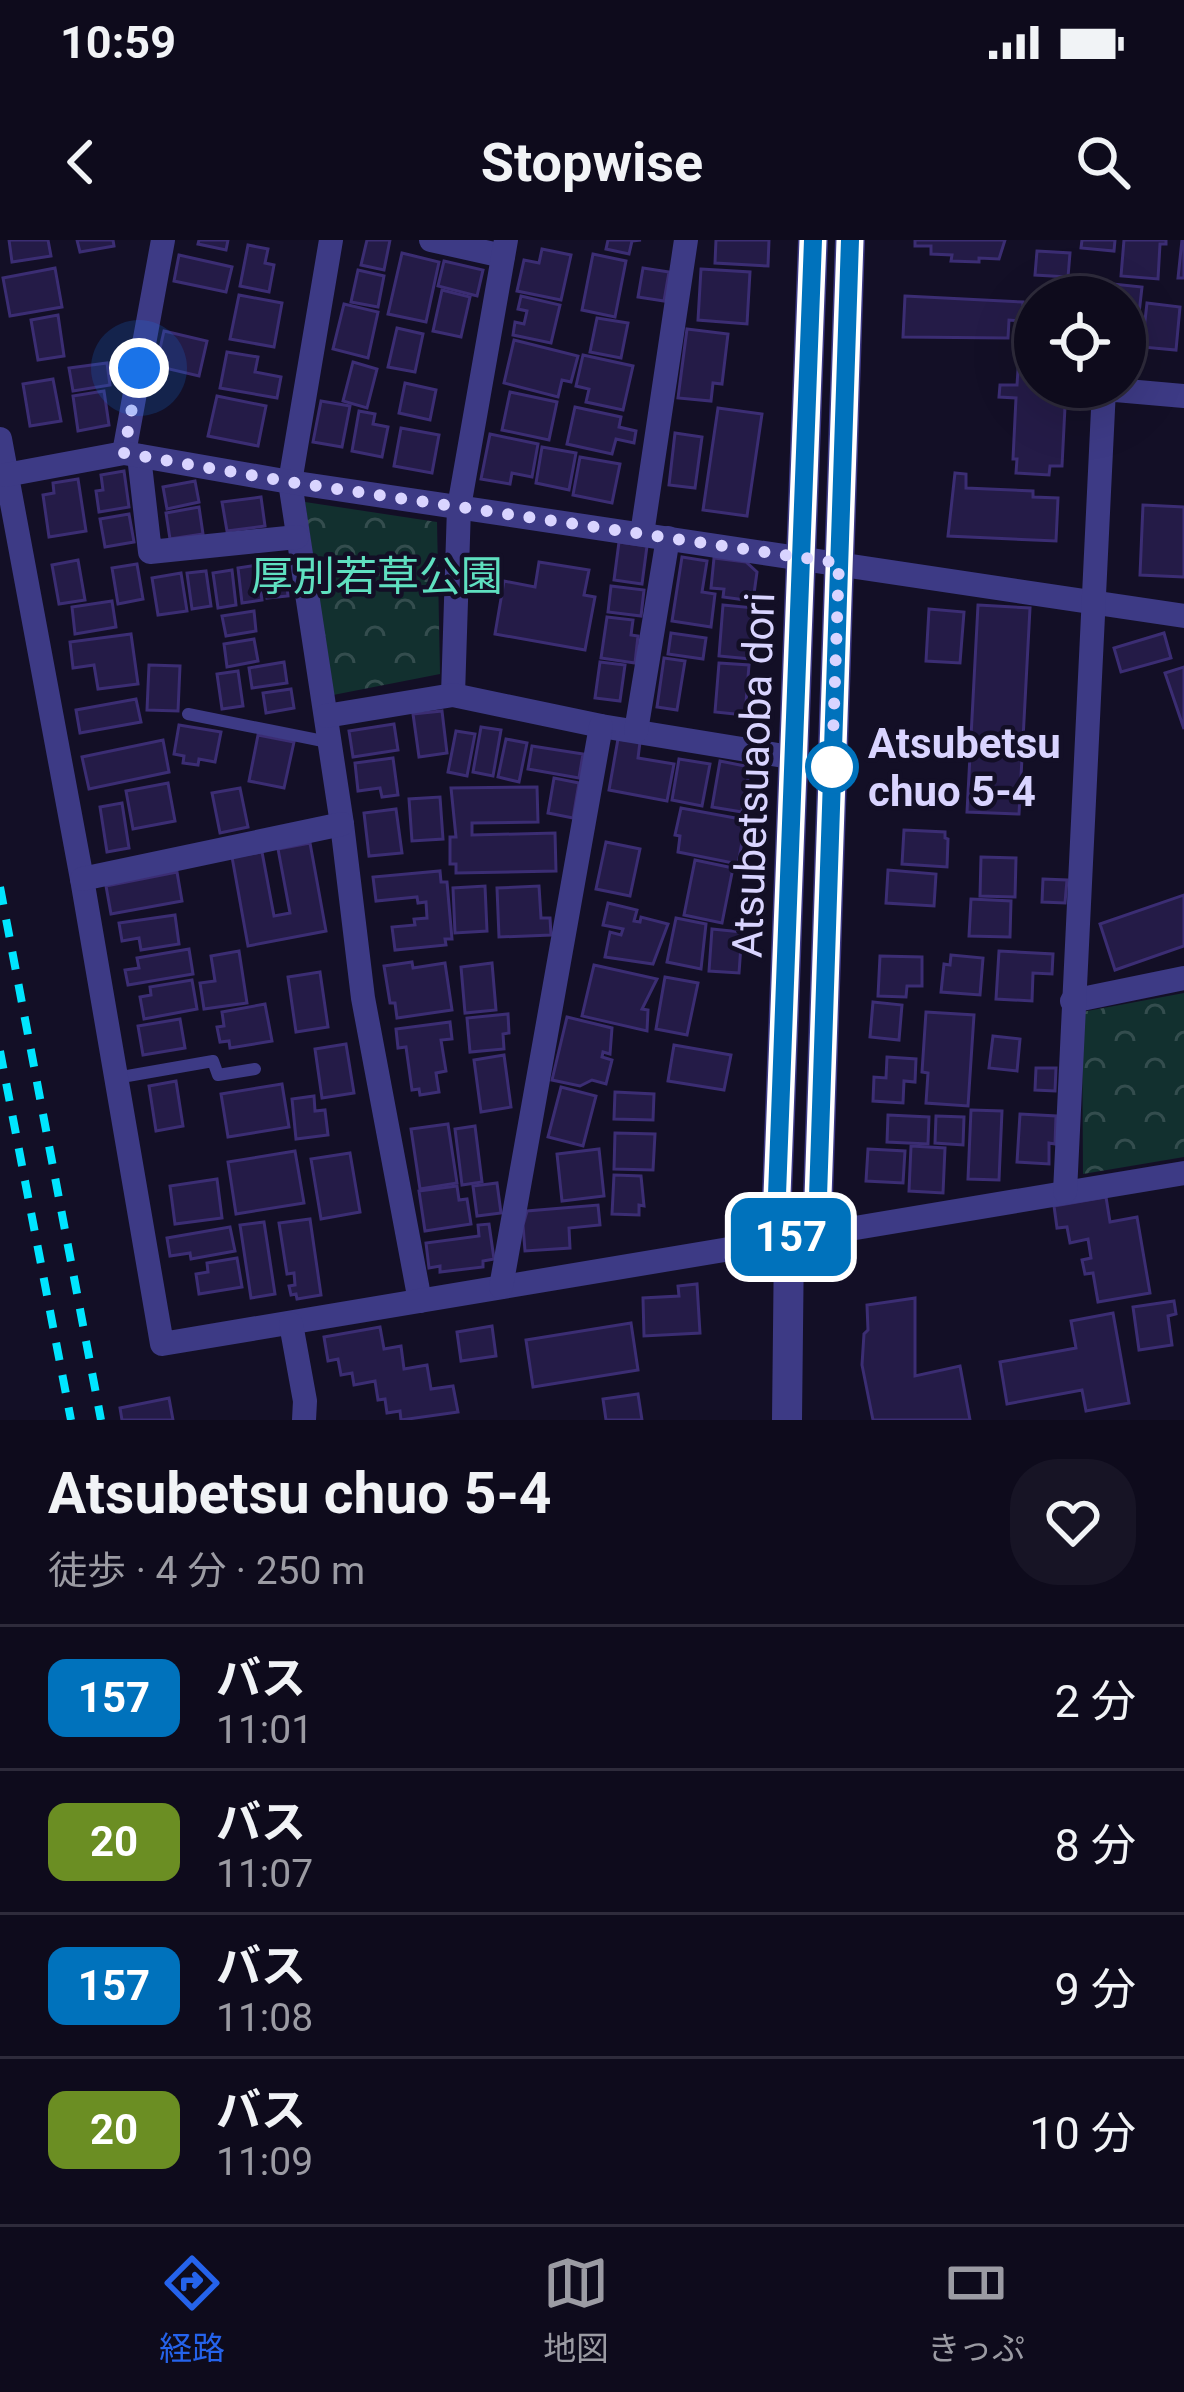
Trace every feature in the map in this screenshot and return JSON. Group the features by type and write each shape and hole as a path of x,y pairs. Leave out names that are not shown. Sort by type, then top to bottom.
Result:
{"street":[{"path":"163,240 131,454 150,552 297,537"},
{"path":"331,240 290,482 363,998 420,1301"},
{"path":"431,240 505,248 459,507 452,695"},
{"path":"636,731 686,240"},
{"name":"Atsubetsuaoba dori","path":"787,1420 789,1240 777,1195 813,240"},
{"name":"Atsubetsuaoba dori","path":"789,1240 818,1197 850,240"},
{"path":"1065,1192 1104,389 1184,396"},
{"path":"0,439 162,1344 1184,1173"},
{"path":"6,475 131,454 1184,616"},
{"path":"328,729 452,695 796,758"},
{"path":"501,1288 602,726"},
{"path":"82,878 342,824"},
{"path":"1072,1001 1184,978"},
{"path":"291,1324 304,1420"}],"lane":[{"path":"188,714 328,729"},
{"path":"116,1078 214,1061 218,1075 255,1069"}],"green space":[{"name":"厚別若草公園","path":"305,502 437,522 440,674 333,695"},
{"path":"1184,993 1184,1157 1083,1174 1082,1012"}],"building":[{"path":"9,240 48,240 51,256 12,262"},
{"path":"77,240 113,240 114,246 80,252"},
{"path":"199,240 228,240 226,250 198,244"},
{"path":"367,240 390,240 384,270 361,265"},
{"path":"608,240 641,240 632,241 629,254 606,249"},
{"path":"716,240 769,240 768,266 715,263"},
{"path":"915,240 1005,240 999,259 979,258 979,262 951,261 952,255 931,254 931,246 915,246"},
{"path":"1082,240 1115,240 1114,251 1081,248"},
{"path":"1124,240 1166,240 1160,244 1158,279 1121,276"},
{"path":"1182,240 1184,278 1178,278"},
{"path":"248,245 268,249 265,263 274,265 269,292 240,286"},
{"path":"542,249 571,255 561,300 517,291 524,260 539,263"},
{"path":"1037,251 1070,253 1068,276 1035,275"},
{"path":"402,253 439,262 426,322 388,314"},
{"path":"593,254 626,261 615,317 582,310"},
{"path":"179,255 232,267 226,292 174,281"},
{"path":"444,261 483,270 477,296 438,286"},
{"path":"55,268 62,307 10,316 3,278"},
{"path":"643,268 669,272 664,301 638,297"},
{"path":"701,269 750,272 747,324 698,320"},
{"path":"358,270 384,276 378,307 351,302"},
{"path":"442,290 470,297 461,337 433,331"},
{"path":"239,295 282,303 274,347 230,339"},
{"path":"521,296 560,305 551,343 513,335 515,322 524,324 527,311 518,309"},
{"path":"905,296 1014,302 1008,338 903,337"},
{"path":"1147,303 1180,307 1176,350 1146,347"},
{"path":"344,304 378,312 368,358 333,349"},
{"path":"58,315 64,356 38,360 31,320"},
{"path":"597,318 628,323 621,358 590,352"},
{"path":"397,328 423,334 415,372 388,367"},
{"path":"687,329 728,334 722,384 713,383 711,401 678,398"},
{"path":"164,331 207,341 199,376 156,366"},
{"path":"514,340 578,356 571,382 562,380 558,397 504,383"},
{"path":"227,352 258,357 255,372 281,377 277,398 220,388"},
{"path":"583,355 633,366 623,410 586,402 589,389 576,386"},
{"path":"353,362 377,369 367,408 343,401"},
{"path":"107,363 110,385 73,391 69,368"},
{"path":"53,379 61,421 30,426 23,384"},
{"path":"405,383 436,390 430,420 399,413"},
{"path":"1000,385 1014,385 1014,398 999,397"},
{"path":"104,391 109,425 78,431 73,396"},
{"path":"510,392 557,402 549,440 502,430"},
{"path":"217,396 266,406 258,446 208,436"},
{"path":"321,401 350,406 342,447 313,442"},
{"path":"575,407 621,417 619,427 636,431 634,443 616,439 612,454 567,444"},
{"path":"718,408 762,414 747,516 703,510"},
{"path":"1016,408 1065,408 1062,466 1050,466 1049,475 1016,473 1017,459 1013,459"},
{"path":"359,411 375,414 373,424 388,427 382,457 352,451"},
{"path":"401,428 439,435 432,473 394,466"},
{"path":"675,433 702,437 695,488 669,485"},
{"path":"490,434 538,444 532,477 512,473 510,484 481,479"},
{"path":"542,447 576,453 569,490 536,483"},
{"path":"580,457 620,464 612,503 573,495"},
{"path":"124,471 129,507 99,512 96,491 103,490 101,475"},
{"path":"955,473 966,474 966,488 1033,491 1033,497 1058,498 1056,541 948,536"},
{"path":"78,479 86,531 49,537 43,495 54,493 53,483"},
{"path":"195,481 199,502 167,509 163,487"},
{"path":"261,497 265,526 227,531 222,502"},
{"path":"1143,505 1184,507 1184,577 1140,575"},
{"path":"199,507 203,534 170,539 166,513"},
{"path":"129,514 134,542 105,547 100,519"},
{"path":"619,542 647,546 642,584 614,580"},
{"path":"682,557 707,561 702,592 715,594 711,627 672,621"},
{"path":"714,558 746,562 757,572 753,601 723,597 724,589 711,588"},
{"path":"78,560 85,600 59,604 52,565"},
{"path":"284,560 288,596 267,598 263,562"},
{"path":"539,562 589,570 584,595 595,597 585,650 495,634 504,581 535,587"},
{"path":"137,564 143,599 118,604 112,568"},
{"path":"257,565 262,600 242,603 238,568"},
{"path":"232,570 236,605 218,608 213,573"},
{"path":"206,571 211,606 192,609 187,573"},
{"path":"181,573 187,611 158,615 152,578"},
{"path":"611,586 644,590 641,616 608,612"},
{"path":"112,601 116,627 75,634 72,607"},
{"path":"723,605 755,608 751,659 719,656"},
{"path":"978,605 1030,608 1019,814 967,812"},
{"path":"929,609 964,612 960,663 926,661"},
{"path":"254,611 256,631 226,636 222,616"},
{"path":"607,617 633,620 631,635 638,636 635,663 601,658"},
{"path":"671,633 706,638 703,659 668,654"},
{"path":"1164,633 1171,658 1121,672 1114,648"},
{"path":"131,634 138,684 98,689 94,665 73,668 70,642"},
{"path":"254,639 258,661 227,667 224,644"},
{"path":"664,658 685,661 677,710 657,707"},
{"path":"284,662 287,683 252,688 249,668"},
{"path":"600,662 625,665 620,701 595,698"},
{"path":"719,663 749,665 745,715 715,712"},
{"path":"149,665 180,666 178,711 147,710"},
{"path":"1184,667 1184,729 1165,673"},
{"path":"238,671 243,706 222,709 217,674"},
{"path":"291,689 294,708 266,713 263,693"},
{"path":"136,699 141,722 80,733 76,710"},
{"path":"442,711 447,753 419,757 413,714"},
{"path":"394,724 398,750 353,757 349,731"},
{"path":"179,725 221,732 215,762 183,763 184,756 174,754"},
{"path":"481,727 501,730 493,776 473,772"},
{"path":"456,731 475,734 467,776 448,772"},
{"path":"258,735 294,742 284,788 249,781"},
{"path":"506,739 527,743 519,782 498,777"},
{"path":"618,739 640,742 638,758 674,764 667,801 609,790"},
{"path":"163,740 169,772 89,789 82,757"},
{"path":"532,746 583,754 579,778 528,769"},
{"path":"393,758 398,795 382,797 380,788 358,791 355,763"},
{"path":"679,759 710,764 702,806 672,800"},
{"path":"720,761 750,767 742,812 712,807"},
{"path":"554,778 579,783 573,818 548,813"},
{"path":"168,783 175,821 133,829 126,791"},
{"path":"537,787 538,822 472,823 472,835 555,833 556,871 456,873 456,864 450,864 450,837 456,837 451,788"},
{"path":"240,788 248,827 220,833 212,793"},
{"path":"440,797 443,839 412,841 409,799"},
{"path":"122,803 129,848 107,852 100,807"},
{"path":"681,808 746,820 738,864 678,852 680,836 675,835"},
{"path":"396,809 402,853 369,856 364,813"},
{"path":"904,830 945,832 947,867 902,864"},
{"path":"606,842 640,849 630,896 596,889"},
{"path":"310,843 326,931 248,946 232,857 262,852 274,916 290,913 278,849"},
{"path":"981,857 1016,858 1015,897 980,896"},
{"path":"695,860 733,868 722,923 684,915"},
{"path":"888,870 936,874 934,906 886,903"},
{"path":"440,871 441,882 447,882 452,939 445,939 446,945 395,950 392,927 415,925 414,919 427,918 426,902 418,903 417,897 376,901 373,877"},
{"path":"177,872 182,901 111,914 106,886"},
{"path":"1043,879 1067,880 1065,903 1042,902"},
{"path":"485,886 487,931 455,933 453,888"},
{"path":"539,886 541,918 550,918 551,935 499,937 497,888"},
{"path":"1184,895 1184,946 1115,970 1100,924"},
{"path":"971,899 1011,901 1010,937 969,936"},
{"path":"608,903 637,910 634,921 640,922 641,917 668,924 653,964 605,957 610,932 621,935 623,929 603,925"},
{"path":"175,915 179,944 141,950 139,938 122,941 119,923"},
{"path":"676,918 706,924 701,969 667,962"},
{"path":"712,929 742,932 739,973 709,971"},
{"path":"189,949 193,974 128,985 125,970 139,968 137,958"},
{"path":"239,951 247,1003 204,1009 200,983 215,981 211,956"},
{"path":"999,951 1053,954 1052,974 1033,973 1032,1001 996,999"},
{"path":"951,955 983,958 980,995 941,992 944,964 950,965"},
{"path":"880,956 922,957 922,986 907,986 906,997 878,996"},
{"path":"412,962 413,968 445,963 452,1010 397,1018 384,966"},
{"path":"492,963 496,1010 465,1013 461,967"},
{"path":"594,965 657,979 642,1009 648,1010 647,1031 582,1016"},
{"path":"320,972 328,1027 296,1032 288,977"},
{"path":"665,977 698,983 687,1035 656,1029"},
{"path":"192,980 197,1009 144,1019 140,997 151,995 150,987"},
{"path":"873,1002 902,1005 899,1040 870,1037"},
{"path":"265,1004 272,1041 230,1048 229,1041 220,1042 217,1027 224,1026 222,1012"},
{"path":"926,1012 974,1015 968,1106 926,1103 928,1073 922,1072"},
{"path":"508,1014 504,1049 470,1052 467,1018"},
{"path":"567,1017 612,1028 610,1054 603,1052 602,1057 612,1060 606,1084 592,1080 580,1086 552,1080"},
{"path":"180,1019 185,1048 143,1055 138,1026"},
{"path":"450,1022 452,1039 441,1040 446,1071 436,1073 439,1092 420,1095 419,1089 412,1090 406,1047 398,1048 396,1029"},
{"path":"993,1036 1020,1039 1017,1071 989,1068"},
{"path":"346,1044 354,1093 322,1098 315,1049"},
{"path":"674,1045 731,1055 724,1090 668,1081"},
{"path":"504,1055 511,1107 481,1112 474,1060"},
{"path":"887,1057 916,1059 915,1082 904,1081 903,1103 873,1101 874,1077 886,1078"},
{"path":"1036,1068 1056,1068 1055,1091 1035,1090"},
{"path":"176,1081 183,1126 156,1131 149,1086"},
{"path":"282,1084 289,1127 228,1137 221,1094"},
{"path":"561,1087 596,1096 583,1146 548,1137"},
{"path":"615,1092 654,1094 653,1120 614,1119"},
{"path":"314,1096 315,1111 325,1110 328,1135 296,1139 292,1099"},
{"path":"971,1110 1002,1111 999,1180 968,1179"},
{"path":"1020,1114 1056,1116 1049,1164 1017,1162"},
{"path":"888,1115 929,1117 928,1144 887,1142"},
{"path":"936,1116 964,1117 963,1145 935,1143"},
{"path":"448,1124 457,1183 420,1189 411,1129"},
{"path":"475,1126 482,1182 462,1185 455,1129"},
{"path":"615,1133 655,1134 653,1170 614,1169"},
{"path":"911,1146 945,1148 943,1193 909,1191"},
{"path":"599,1149 604,1196 562,1201 557,1154"},
{"path":"868,1149 905,1151 903,1183 866,1181"},
{"path":"295,1151 304,1203 236,1214 228,1162"},
{"path":"350,1153 360,1212 321,1219 311,1159"},
{"path":"614,1175 641,1176 644,1206 639,1205 639,1215 612,1214"},
{"path":"217,1179 222,1218 175,1224 170,1186"},
{"path":"497,1183 501,1213 477,1216 473,1186"},
{"path":"457,1186 459,1200 467,1199 471,1224 425,1231 419,1191"},
{"path":"1106,1197 1110,1222 1137,1217 1150,1293 1098,1302 1093,1273 1085,1274 1082,1260 1091,1258 1088,1239 1070,1243 1067,1227 1057,1228 1054,1206"},
{"path":"598,1205 600,1225 569,1228 570,1248 525,1251 527,1211"},
{"path":"310,1219 321,1295 297,1299 296,1294 291,1295 294,1273 287,1274 279,1223"},
{"path":"264,1222 275,1294 251,1298 240,1225"},
{"path":"489,1224 494,1259 483,1261 483,1267 440,1272 440,1266 429,1268 426,1243 479,1236 478,1225"},
{"path":"230,1227 235,1251 191,1259 190,1253 170,1256 167,1238"},
{"path":"237,1258 242,1287 199,1294 196,1274 208,1272 207,1263"},
{"path":"697,1284 700,1333 644,1336 643,1298 679,1296 678,1286"},
{"path":"915,1298 915,1376 960,1366 970,1420 873,1420 862,1365 867,1305"},
{"path":"1174,1301 1176,1314 1168,1316 1172,1345 1139,1350 1133,1307"},
{"path":"1113,1313 1129,1403 1086,1411 1082,1390 1007,1404 1000,1362 1076,1348 1071,1321"},
{"path":"631,1323 638,1370 533,1387 526,1340"},
{"path":"492,1326 496,1356 461,1361 457,1332"},
{"path":"380,1327 384,1349 401,1346 404,1369 427,1365 431,1389 453,1386 458,1412 401,1420 400,1411 387,1413 385,1399 378,1400 375,1381 354,1385 352,1373 341,1375 338,1359 328,1361 324,1337"},
{"path":"638,1394 642,1420 606,1420 603,1399"},
{"path":"169,1398 173,1420 122,1420 120,1408"}],"railway":[{"path":"0,887 101,1420"},
{"path":"0,1051 71,1420"}],"bus line":[{"name":"157","path":"813,240 777,1195 789,1240 818,1197 850,240"}],"place":[{"name":"Atsubetsu chuo 5-4","path":"832,767"}],"route":[{"path":"139,368 124,453 839,563 832,767"}]}
